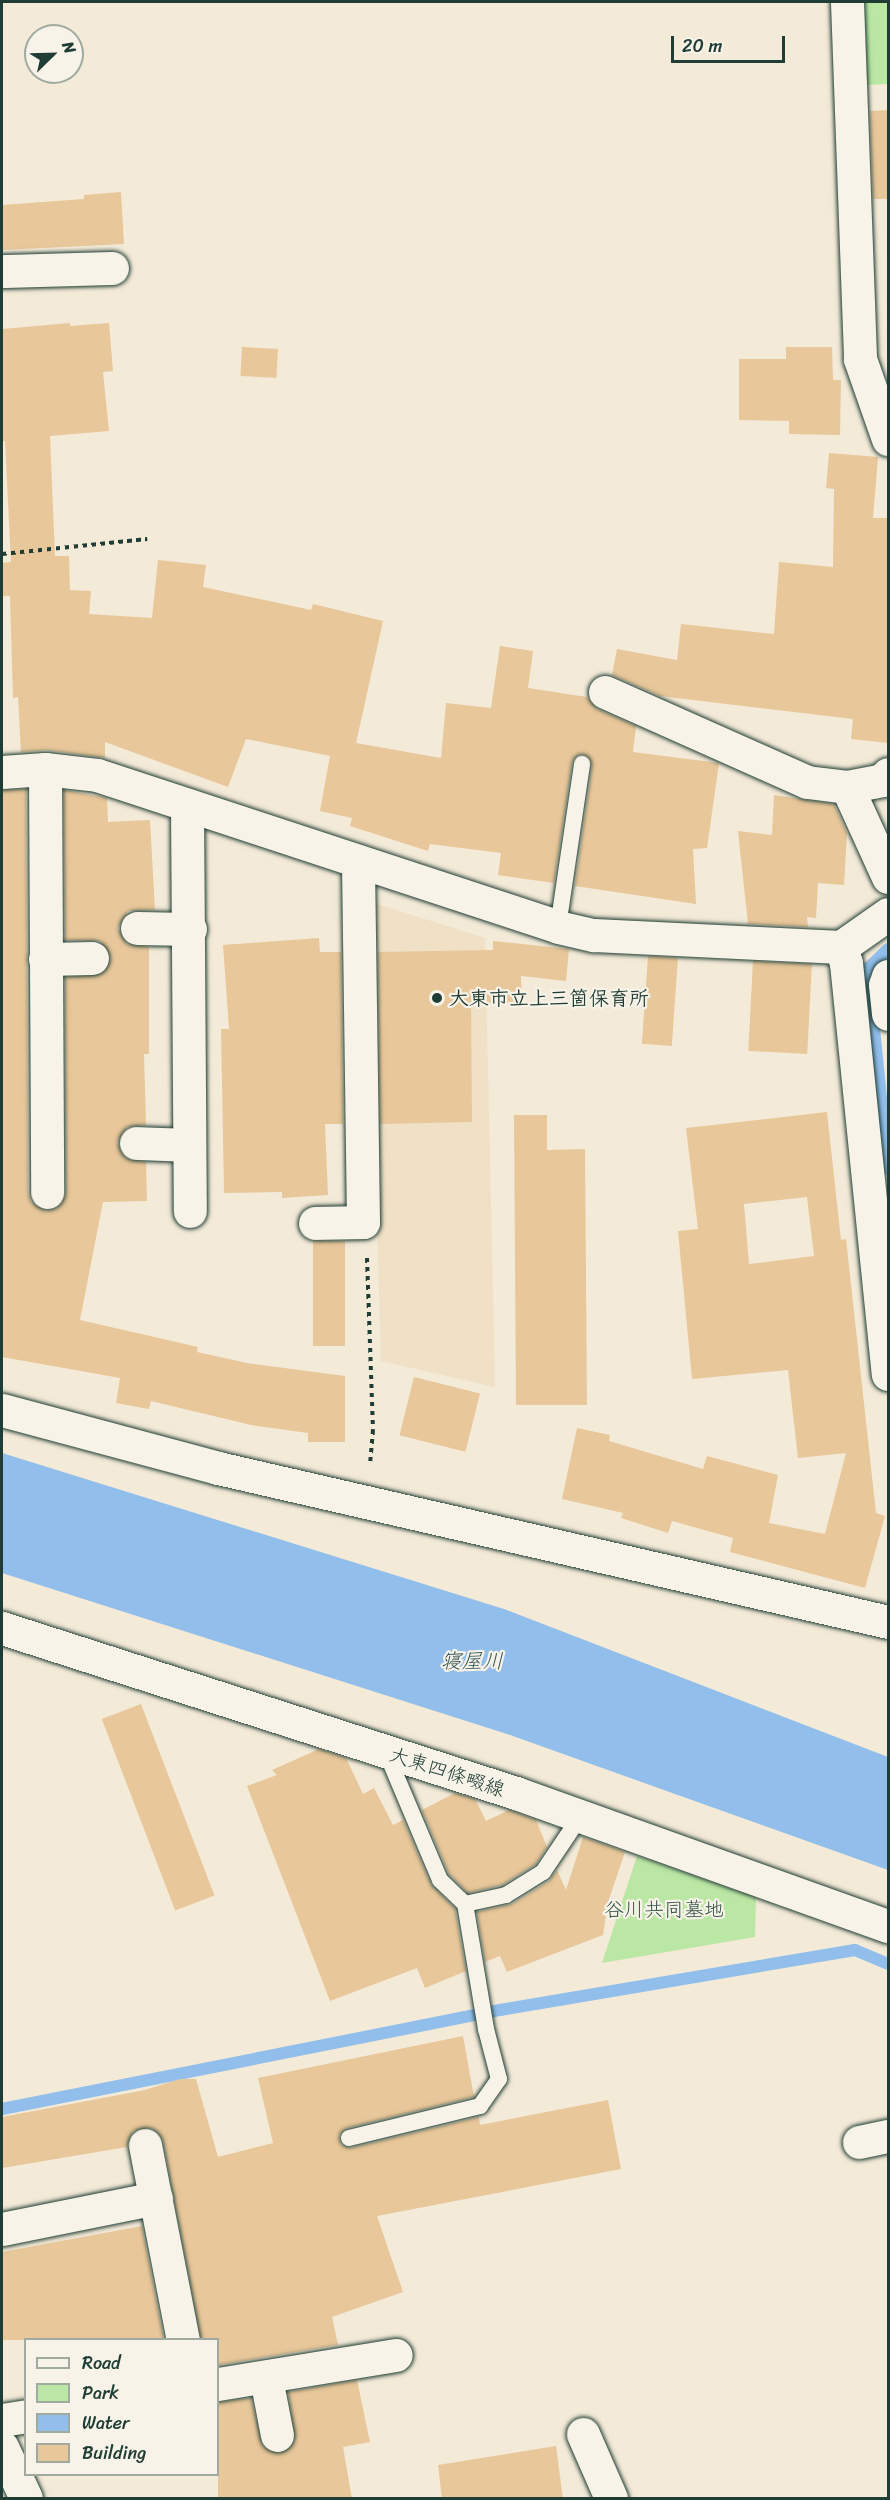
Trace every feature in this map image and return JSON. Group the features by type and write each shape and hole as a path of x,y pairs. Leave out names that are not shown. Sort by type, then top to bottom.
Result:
{"street":[{"path":"847,2 860,359 888,440"},
{"path":"2,272 112,268"},
{"path":"605,692 807,782 847,787 882,780 888,774"},
{"path":"2,772 45,769 97,775 558,927 594,935 841,947 888,914"},
{"path":"45,769 47,1192"},
{"path":"847,787 888,877"},
{"path":"187,805 190,929 187,1145 190,1211"},
{"path":"315,1223 363,1222 358,861"},
{"path":"137,928 190,929"},
{"path":"841,947 846,963 888,1374"},
{"path":"45,959 92,958"},
{"path":"888,976 885,985 888,1014"},
{"path":"136,1143 187,1145"},
{"path":"2,1410 218,1468 367,1500 888,1622"},
{"name":"大東四條畷線","path":"2,1628 580,1817 888,1926"},
{"path":"145,2145 183,2338"},
{"path":"2,2229 156,2198"},
{"path":"219,2384 266,2379 396,2355"},
{"path":"266,2379 277,2435"},
{"path":"2,2420 24,2416"},
{"path":"583,2434 611,2499"},
{"path":"2,2448 26,2499"}],"lane":[{"path":"558,927 582,764"},
{"path":"350,2138 480,2106 499,2079 486,2029 465,1904 440,1880 386,1752"},
{"path":"465,1904 506,1895 543,1872 580,1817"}],"path":[{"path":"2,554 147,538"},
{"path":"363,1222 367,1243 373,1430 367,1500"}],"shaded area":[{"path":"368,901 485,938 495,1387 381,1361"}],"green space":[{"path":"862,2 888,2 888,84 867,85"},
{"name":"谷川共同墓地","path":"637,1856 756,1897 755,1937 602,1963"}],"water":[{"name":"寝屋川","path":"2,1453 504,1609 888,1757 888,1870 507,1734 2,1573"}],"building":[{"path":"888,110 888,199 873,199 870,111"},
{"path":"121,192 124,244 2,250 2,205 84,199 84,195"},
{"path":"70,323 70,326 109,323 113,371 103,372 109,431 50,436 55,556 69,556 70,590 91,591 89,614 152,618 158,560 206,565 203,587 311,610 313,604 383,621 356,743 441,758 446,703 491,708 500,646 533,651 528,688 587,697 597,709 636,726 633,752 719,763 707,848 693,849 696,904 575,886 592,766 584,754 578,755 572,762 554,883 498,875 501,853 430,844 428,851 350,826 352,818 320,811 330,756 246,739 228,787 105,742 105,758 47,750 21,752 18,697 13,698 10,596 2,596 2,563 11,562 5,441 2,441 2,329"},
{"path":"242,347 278,349 276,378 240,376"},
{"path":"786,347 832,347 833,380 841,380 840,435 789,434 789,421 739,420 739,359 786,359"},
{"path":"829,453 878,457 873,518 888,518 888,743 851,739 853,719 660,696 612,675 617,649 677,660 681,624 774,634 779,562 833,567 834,489 826,488"},
{"path":"26,789 28,1192 31,1202 46,1211 57,1208 66,1192 65,977 101,974 111,958 100,941 65,940 64,790 107,798 108,822 150,820 155,910 128,911 118,928 127,944 149,947 149,1054 144,1054 146,1125 127,1127 117,1143 126,1158 146,1162 147,1201 103,1202 80,1320 198,1347 197,1352 247,1363 345,1376 345,1442 308,1442 308,1433 251,1425 151,1401 149,1409 116,1403 120,1378 2,1357 2,790"},
{"path":"774,795 834,804 847,833 844,885 818,883 816,918 807,917 808,927 748,924 738,831 772,835"},
{"path":"319,938 320,952 341,952 343,1124 325,1124 328,1195 282,1198 282,1192 224,1193 221,1029 229,1029 223,945"},
{"path":"493,941 569,949 566,981 521,976 522,1003 471,1004 472,1122 380,1124 378,952 493,950"},
{"path":"648,956 678,958 672,1046 642,1044"},
{"path":"753,961 812,964 807,1054 748,1051"},
{"path":"827,1112 841,1240 846,1239 876,1513 885,1516 865,1588 730,1552 733,1538 672,1521 668,1533 621,1518 623,1513 562,1499 577,1428 610,1435 609,1441 703,1469 707,1456 778,1475 769,1523 825,1534 846,1453 798,1458 788,1370 692,1379 678,1231 698,1229 686,1128","holes":["807,1197 814,1256 749,1264 744,1204"]},
{"path":"514,1115 547,1115 547,1150 585,1149 587,1405 516,1405"},
{"path":"313,1241 345,1241 345,1346 313,1346"},
{"path":"414,1377 480,1393 465,1452 399,1435"},
{"path":"141,1704 214,1895 175,1910 102,1719"},
{"path":"319,1749 346,1758 363,1794 374,1788 393,1825 403,1820 431,1884 455,1909 466,1971 425,1988 417,1968 330,2001 247,1786 277,1775 272,1770"},
{"path":"455,1793 475,1799 486,1821 509,1810 536,1820 547,1847 536,1864 502,1885 468,1893 449,1874 422,1810"},
{"path":"583,1837 625,1852 608,1902 603,1935 507,1972 500,1956 485,1962 477,1912 512,1904 549,1881 557,1870 566,1890"},
{"path":"463,2036 474,2097 347,2128 339,2135 341,2145 351,2148 479,2117 480,2125 608,2100 621,2169 377,2216 403,2292 332,2317 338,2345 219,2365 219,2338 201,2338 163,2141 152,2128 133,2131 127,2147 2,2168 2,2117 145,2090 180,2079 196,2079 218,2157 273,2143 258,2078"},
{"path":"142,2226 164,2338 2,2340 2,2252"},
{"path":"357,2380 370,2442 343,2447 352,2499 218,2499 219,2402 251,2398 263,2447 280,2453 295,2441 288,2392"},
{"path":"556,2446 563,2499 442,2499 438,2465"}],"waterway":[{"path":"888,949 868,968 888,1169"},
{"path":"2,2109 500,2010 855,1950 888,1964"}],"place":[{"name":"大東市立上三箇保育所","path":"437,998"}]}
